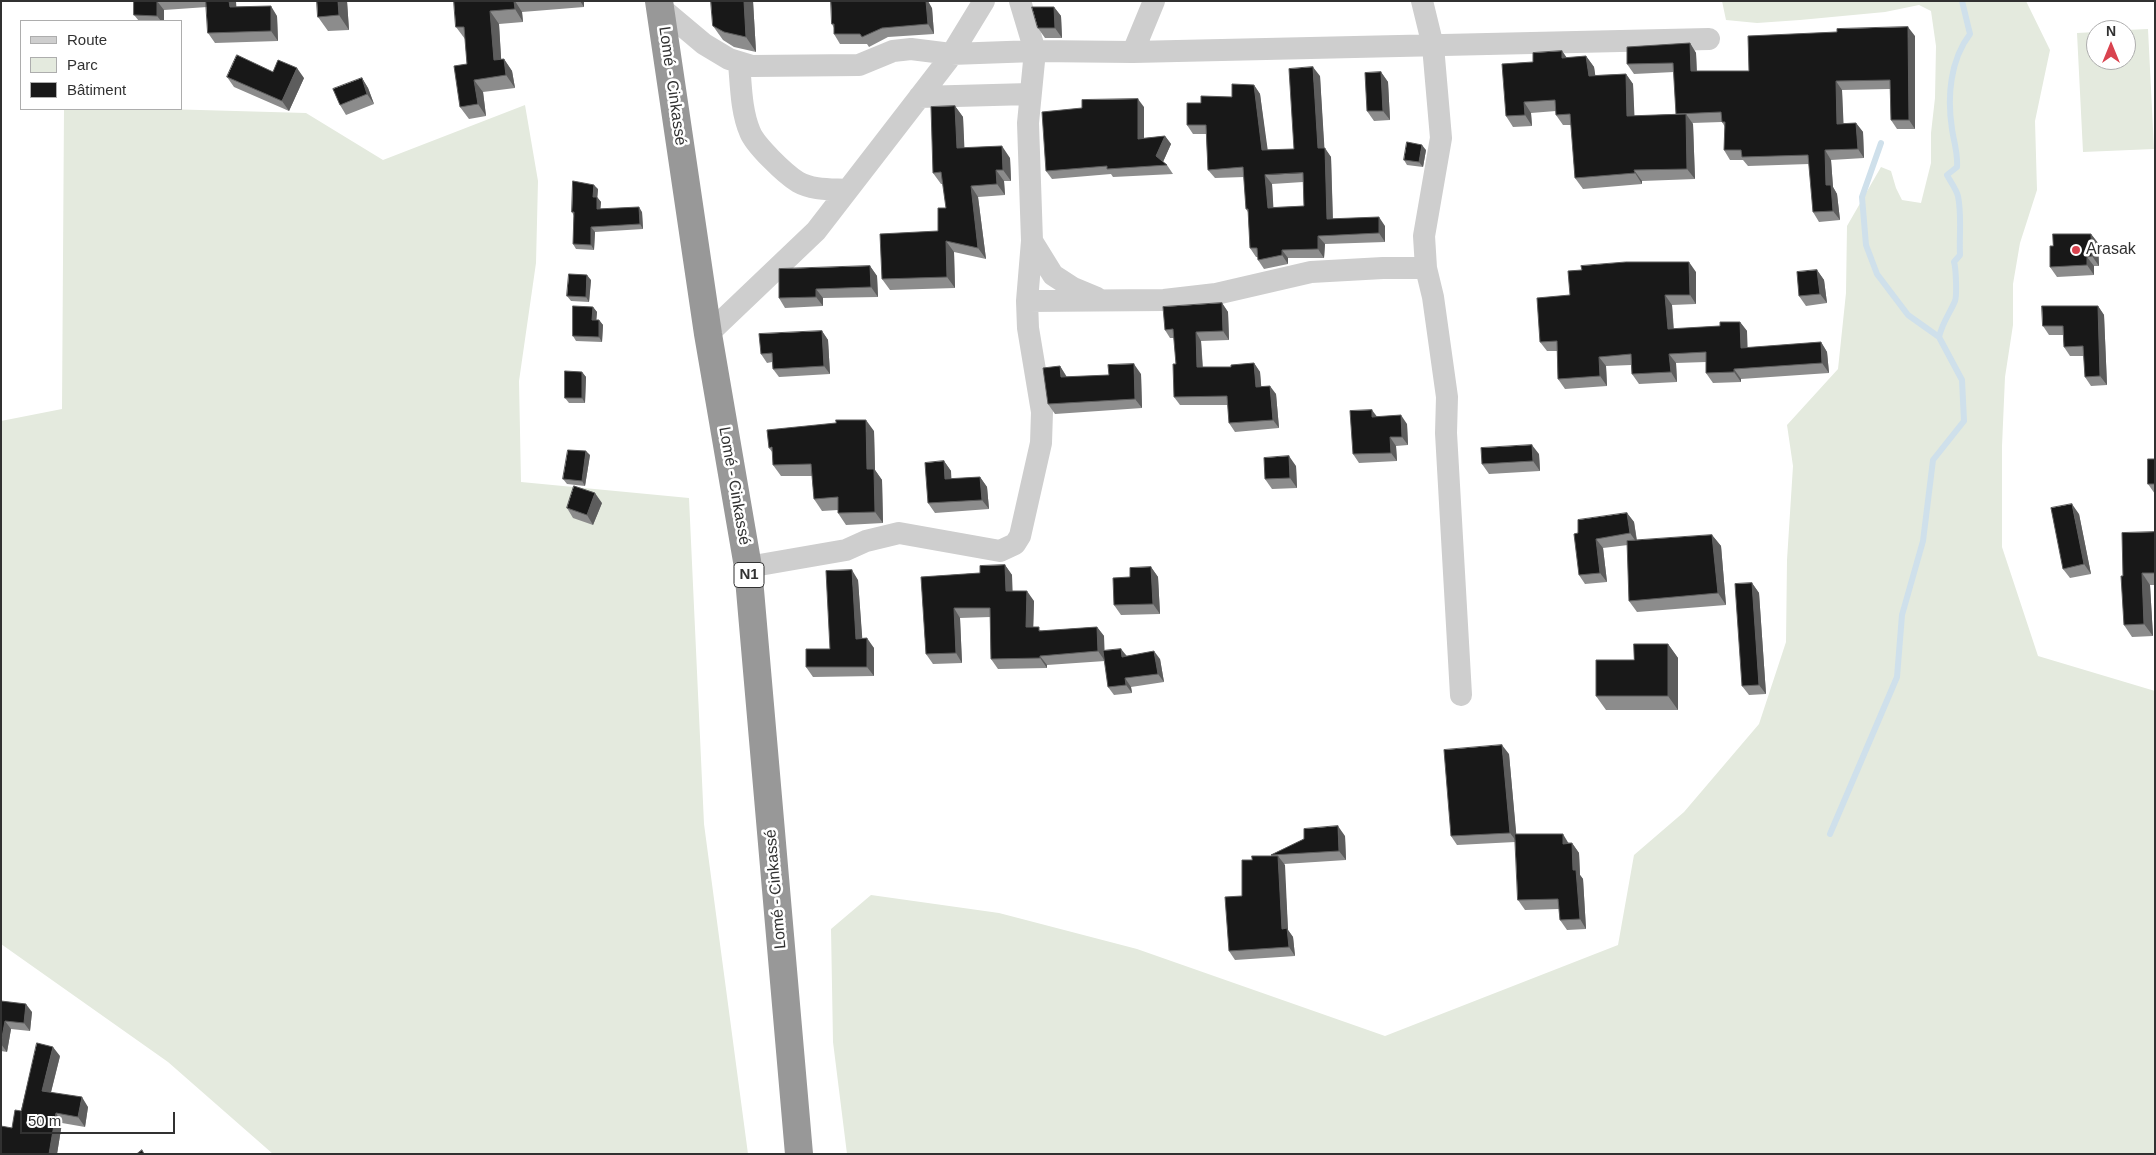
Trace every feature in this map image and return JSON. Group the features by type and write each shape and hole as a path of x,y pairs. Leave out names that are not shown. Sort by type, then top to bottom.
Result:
{"highway":[{"name":"Lomé - Cinkassé","path":"660,4 708,334 748,567 799,1154"}],"street":[{"path":"708,334 816,231 919,98 951,54 984,1"},
{"path":"748,567 846,550 866,541 899,533 1000,551 1016,544 1022,530 1041,443 1042,412 1028,328 1027,301 1032,241 1028,156 1030,94 1035,51 1020,1"},
{"path":"1133,52 1154,1"},
{"path":"1422,1 1433,46 1441,138 1424,236 1426,268 1433,297 1447,397 1446,433 1461,695"},
{"path":"660,4 704,44 729,59 752,66 858,64 893,51 911,49 951,54 1035,51 1133,52 1709,39"},
{"path":"739,63 743,101 750,132 760,147 798,182 820,188 847,190"},
{"path":"919,98 1030,94"},
{"path":"1032,241 1052,275 1073,288 1105,301"},
{"path":"1027,301 1164,300 1216,294 1311,272 1382,268 1426,268"}],"green space":[{"path":"1722,1 2026,1 2050,50 2035,121 2037,190 2020,243 2013,284 2013,325 2005,377 2002,446 2002,547 2038,656 2155,691 2155,1154 847,1154 833,1042 831,929 871,895 999,913 1137,949 1385,1036 1618,945 1634,855 1684,812 1759,724 1786,642 1787,560 1793,466 1787,425 1838,369 1846,293 1847,226 1881,167 1891,171 1902,200 1921,203 1931,163 1936,46 1931,11 1919,5 1885,12 1757,23 1726,20"},
{"path":"2148,29 2154,149 2083,152 2077,33 2086,33 2086,70 2136,70 2136,30"},
{"path":"525,105 538,181 536,263 519,381 521,482 689,498 704,824 748,1154 273,1154 168,1062 1,944 1,421 62,409 64,110 182,109 306,113 383,160"}],"building":[{"path":"134,1 157,1 157,16 134,15"},
{"path":"206,1 229,1 230,7 271,6 271,31 208,33"},
{"path":"317,1 338,1 339,15 318,17"},
{"path":"454,1 514,1 515,9 490,11 494,60 504,59 506,75 474,80 478,104 460,107 454,66 467,64 464,27 456,27"},
{"path":"711,1 744,1 746,37 724,32 713,26"},
{"path":"831,1 926,1 928,24 882,28 862,37 860,34 834,34"},
{"path":"1032,7 1054,7 1055,28 1038,28"},
{"path":"1908,27 1909,120 1891,120 1890,80 1836,81 1837,124 1856,123 1858,149 1825,150 1826,185 1831,185 1833,211 1813,212 1808,155 1742,157 1741,150 1724,150 1725,122 1722,122 1721,112 1676,114 1673,63 1627,64 1627,47 1690,43 1691,71 1749,71 1748,36 1837,32 1837,29"},
{"path":"1562,51 1562,58 1586,56 1589,76 1626,74 1627,116 1686,114 1687,169 1634,170 1635,173 1575,178 1570,114 1556,115 1555,100 1524,102 1525,115 1506,116 1502,64 1533,62 1533,53"},
{"path":"237,55 273,72 278,60 297,68 282,101 227,77"},
{"path":"1313,67 1318,148 1325,148 1327,219 1379,217 1379,233 1318,236 1318,249 1282,250 1282,255 1258,260 1257,248 1250,248 1243,167 1208,170 1206,125 1187,125 1187,103 1201,103 1201,96 1232,97 1232,84 1254,85 1262,150 1294,149 1289,69","holes":["1303,173 1304,206 1268,208 1265,175"]},
{"path":"1381,72 1383,111 1367,111 1365,73"},
{"path":"362,78 367,94 340,105 333,89"},
{"path":"1138,99 1138,139 1165,136 1156,156 1167,165 1107,169 1107,166 1046,171 1042,112 1082,108 1082,100"},
{"path":"955,106 957,148 1002,146 1003,170 996,170 997,184 971,186 978,248 946,241 947,277 882,279 880,234 938,231 938,208 946,208 941,172 933,173 931,107"},
{"path":"1407,142 1422,145 1419,162 1404,160"},
{"path":"573,181 594,185 593,197 597,197 597,209 639,207 640,224 591,227 591,245 573,244"},
{"path":"2053,234 2091,234 2092,256 2087,257 2087,265 2050,267 2050,246 2053,246"},
{"path":"1626,262 1689,262 1690,295 1665,295 1668,329 1720,326 1720,322 1740,322 1741,348 1821,342 1822,363 1734,369 1734,372 1706,373 1706,352 1669,354 1671,372 1632,374 1631,354 1599,357 1600,376 1558,379 1557,341 1540,342 1537,298 1570,295 1568,271 1582,270 1581,266"},
{"path":"870,266 871,287 816,289 816,297 779,298 779,269"},
{"path":"1817,270 1820,294 1799,296 1797,272"},
{"path":"569,274 587,275 586,297 567,296"},
{"path":"1222,303 1223,331 1196,332 1197,367 1231,367 1231,365 1254,363 1256,387 1270,386 1273,420 1229,423 1227,396 1174,397 1173,364 1176,364 1173,329 1165,330 1163,307"},
{"path":"573,306 593,307 592,320 599,320 599,337 573,336"},
{"path":"2042,306 2098,306 2100,376 2085,377 2083,346 2064,347 2063,326 2043,326"},
{"path":"822,331 824,366 773,369 772,353 761,354 759,334"},
{"path":"1134,364 1135,399 1048,404 1043,368 1060,366 1061,377 1109,375 1108,365"},
{"path":"565,371 582,372 582,398 565,398"},
{"path":"1372,410 1372,417 1401,415 1402,437 1390,437 1391,453 1353,454 1350,411"},
{"path":"836,420 866,420 867,469 874,469 875,512 838,513 838,497 814,499 811,464 773,465 772,447 769,448 767,430 836,423"},
{"path":"1532,445 1533,461 1482,464 1481,448"},
{"path":"568,450 586,451 582,481 563,479"},
{"path":"1289,456 1290,478 1265,479 1264,458"},
{"path":"2148,459 2155,459 2155,484 2148,484"},
{"path":"944,461 945,479 980,477 982,500 928,503 925,463"},
{"path":"574,486 595,493 587,515 567,508"},
{"path":"2072,504 2084,564 2063,569 2051,508"},
{"path":"1627,513 1630,533 1596,539 1600,573 1579,575 1574,534 1578,533 1578,520"},
{"path":"2155,532 2155,573 2142,573 2144,624 2124,625 2121,576 2123,576 2122,533"},
{"path":"1712,535 1718,593 1629,601 1627,541"},
{"path":"1005,565 1006,591 1027,591 1026,627 1039,627 1039,631 1097,627 1098,651 1040,656 1040,658 991,659 990,608 954,608 956,653 926,654 921,577 980,573 980,566"},
{"path":"1151,567 1153,604 1114,605 1113,578 1130,577 1130,568"},
{"path":"852,570 856,639 867,638 867,667 806,667 806,649 830,649 826,571"},
{"path":"1752,583 1759,685 1742,686 1735,584"},
{"path":"1634,644 1668,644 1668,696 1596,696 1596,660 1634,660"},
{"path":"1121,649 1122,657 1154,651 1158,674 1125,678 1126,685 1108,687 1103,651"},
{"path":"1502,745 1510,833 1451,836 1444,750"},
{"path":"1338,826 1339,851 1271,855 1304,839 1304,829"},
{"path":"1515,834 1563,834 1563,844 1572,843 1573,870 1576,870 1580,919 1560,920 1558,899 1518,900"},
{"path":"1252,856 1278,856 1282,929 1287,928 1289,947 1229,951 1225,897 1242,896 1242,860 1252,860"},
{"path":"1,1001 26,1004 24,1023 5,1021 1,1043"},
{"path":"37,1043 53,1047 42,1091 82,1097 78,1117 56,1113 49,1154 1,1154 1,1126 12,1128 15,1110 21,1111"}],"waterway":[{"path":"1830,834 1897,677 1902,615 1923,541 1933,460 1964,421 1962,380 1939,337 1944,322 1955,301 1954,262 1960,255 1958,196 1947,175 1957,167 1950,104 1952,79 1958,55 1970,34 1962,1"},
{"path":"1881,143 1862,197 1866,245 1877,274 1908,315 1939,337"}],"place":[{"name":"Arasak","path":"2076,250"}]}
